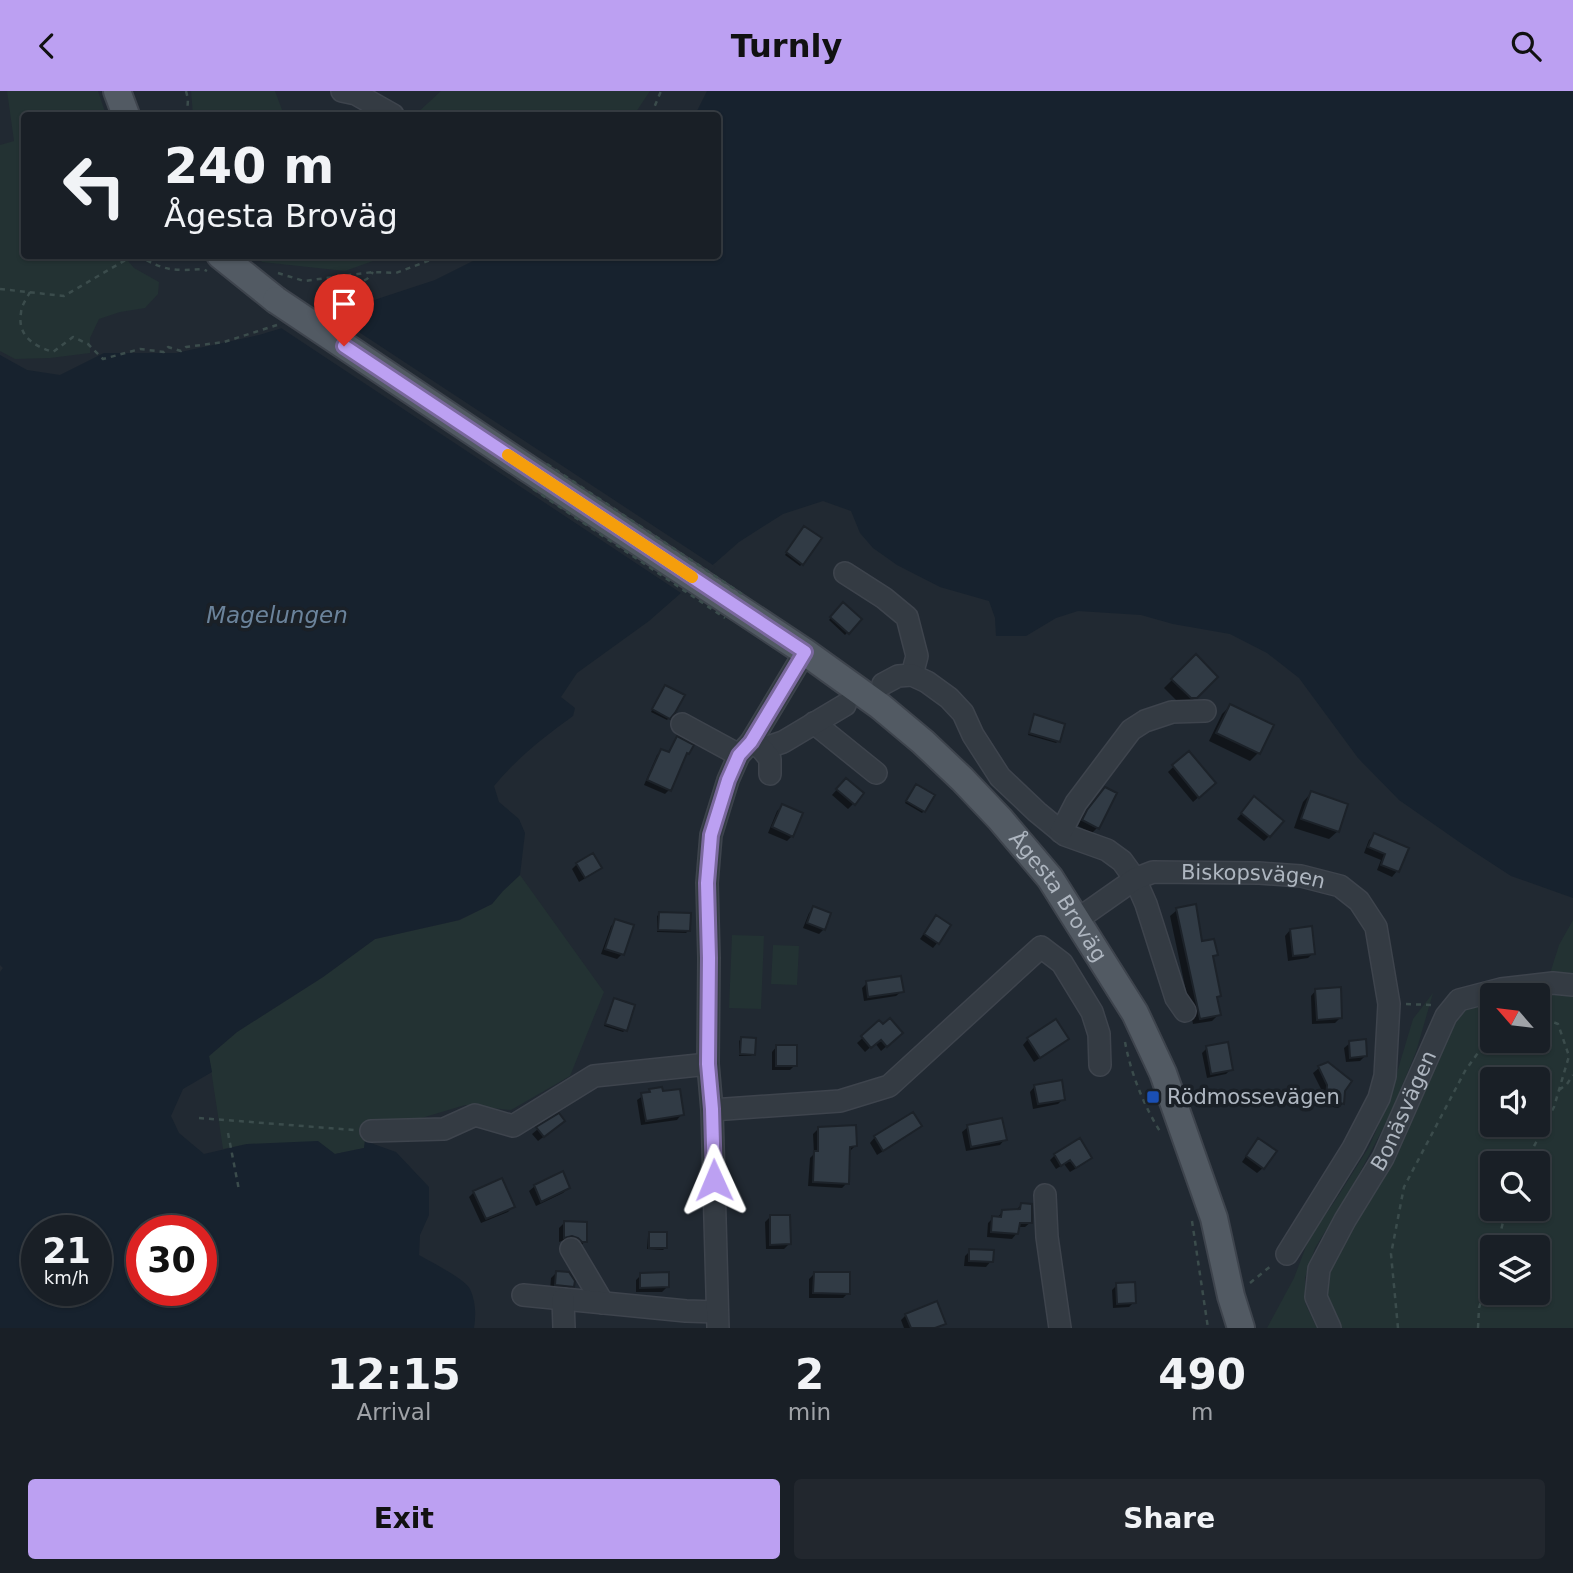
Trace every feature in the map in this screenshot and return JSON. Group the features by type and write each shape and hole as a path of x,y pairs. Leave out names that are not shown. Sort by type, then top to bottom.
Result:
{"main road":[{"name":"Ågesta Broväg","path":"217,265 276,300 805,652 880,706 962,779 1050,878 1135,1013 1163,1073 1214,1218 1236,1293 1241,1328"},
{"name":"Ågesta Broväg","path":"1225,1328 1236,1293"}],"street":[{"path":"342,91 356,95 381,112"},
{"path":"845,573 884,598 907,617 917,656 912,675"},
{"path":"718,1320 712,1109 708,1064 707,883 711,835 728,780 751,749 805,652"},
{"path":"883,684 898,676 912,675 949,698 963,713 973,735 1000,777 1037,812 1065,835 1107,851 1122,861 1135,879 1146,904 1175,998 1185,1011"},
{"path":"751,749 783,742 845,705"},
{"path":"1061,832 1076,803 1131,730 1145,721 1172,712 1205,711"},
{"path":"814,723 876,773"},
{"path":"682,725 751,749 769,759 770,774"},
{"name":"Biskopsvägen","path":"1075,917 1088,912 1135,879 1153,872 1259,873 1301,876 1340,886 1359,901 1376,927 1389,1004 1385,1076 1380,1098 1353,1148 1287,1254"},
{"path":"712,1109 840,1101 889,1086 1041,947 1062,963 1092,1012 1100,1034 1100,1065"},
{"path":"1455,1006 1460,1000 1501,989 1553,983 1573,985"},
{"name":"Bonäsvägen","path":"1330,1328 1316,1297 1319,1269 1383,1158 1446,1016 1455,1006"},
{"path":"372,1131 444,1129 475,1115 513,1126 594,1076 708,1064"},
{"path":"1045,1195 1047,1237 1060,1328"},
{"path":"571,1249 614,1309"},
{"path":"523,1295 563,1299 614,1309 687,1300 718,1320"},
{"path":"563,1299 564,1328"}],"path":[{"path":"186,91 187,112"},
{"path":"652,112 661,91"},
{"path":"0,289 64,296 129,259"},
{"path":"143,259 155,266 176,271 217,265"},
{"path":"271,271 304,281 373,272 396,273 433,259"},
{"path":"324,307 329,298 367,279 373,272"},
{"path":"30,292 20,312 22,332 37,348 53,352 73,337 88,344 103,359 140,349 164,352 168,347 181,351 186,347 224,342 270,328"},
{"path":"1389,1004 1455,1006"},
{"path":"1531,1151 1553,1107 1569,1056 1558,1024 1550,1021"},
{"path":"1398,1328 1391,1254 1404,1187 1465,1071 1480,1049"},
{"path":"1559,1090 1573,1075"},
{"path":"198,1118 372,1131"},
{"path":"228,1133 239,1190"},
{"path":"1236,1293 1287,1254"},
{"path":"1478,1328 1480,1305"}],"shaded area":[{"path":"7,91 98,91 105,112 21,112 21,259 126,259 134,268 159,282 158,294 145,308 99,319 90,338 90,353 15,359 0,351 0,145 14,141"},
{"path":"191,91 275,91 283,112 193,112"},
{"path":"441,91 650,91 636,112 418,112"},
{"path":"260,259 379,259 345,271 262,262"},
{"path":"520,875 604,992 570,1076 511,1110 465,1105 385,1129 365,1140 364,1148 335,1154 247,1144 223,1149 209,1056 237,1032 323,977 375,939 460,920 492,904"},
{"path":"1573,920 1573,1328 1330,1328 1319,1269 1459,1000 1480,996 1480,1053 1550,1053 1550,983 1547,983 1559,945"},
{"path":"732,935 764,936 761,1009 729,1008"},
{"path":"773,945 799,946 797,985 771,984"},
{"path":"1433,993 1416,1052 1389,1117 1349,1193 1315,1248 1305,1278 1305,1303 1317,1328 1267,1328 1294,1278 1310,1236 1369,1147 1387,1106 1413,1019"}],"water":[{"name":"Magelungen","path":"707,91 1573,91 1573,898 1511,876 1399,800 1358,758 1299,678 1267,653 1230,634 1173,624 1141,615 1078,611 1056,618 1026,636 996,636 995,618 989,601 940,587 897,565 873,548 860,533 851,511 823,501 783,514 739,542 649,621 577,673 561,697 575,708 573,716 531,749 494,786 499,802 519,819 525,833 520,875 492,904 459,920 375,939 323,977 237,1032 209,1056 212,1072 183,1089 171,1116 179,1133 204,1154 247,1144 318,1141 335,1154 364,1148 365,1141 396,1152 429,1187 429,1215 420,1235 419,1255 467,1285 475,1309 474,1328 0,1328 0,972 3,968 0,965 0,355 27,370 60,375 104,353 176,353 259,335 435,280 477,259 721,259 721,112 696,112"}],"pier":[{"path":"327,311 716,567 684,595 278,326"}],"building":[{"path":"804,526 822,538 803,565 786,552"},
{"path":"843,602 862,619 849,634 830,617"},
{"path":"1196,654 1218,677 1197,698 1191,698 1171,679"},
{"path":"665,685 685,695 670,719 652,709"},
{"path":"1230,704 1274,725 1260,754 1216,733"},
{"path":"1034,714 1065,724 1060,742 1029,733"},
{"path":"677,736 694,745 689,754 687,753 671,791 647,780 661,749 669,752"},
{"path":"1189,751 1216,783 1199,798 1172,765"},
{"path":"846,778 864,793 855,805 836,789"},
{"path":"916,784 935,795 925,812 906,801"},
{"path":"1105,787 1117,793 1099,829 1082,820"},
{"path":"1311,791 1348,804 1339,832 1301,819"},
{"path":"1254,796 1284,821 1270,837 1241,813"},
{"path":"782,804 803,813 793,837 772,827"},
{"path":"1374,833 1409,848 1399,872 1381,865 1385,854 1368,847"},
{"path":"593,853 602,868 585,878 576,863"},
{"path":"1196,904 1202,941 1214,939 1218,955 1213,956 1221,996 1217,997 1221,1015 1200,1019 1176,908"},
{"path":"813,906 831,913 825,930 807,923"},
{"path":"659,912 691,913 690,931 658,930"},
{"path":"936,915 951,925 939,944 924,934"},
{"path":"615,919 634,925 624,955 605,949"},
{"path":"1312,926 1315,954 1293,956 1290,929"},
{"path":"901,976 904,992 868,997 866,981"},
{"path":"1341,987 1342,1018 1317,1020 1315,989"},
{"path":"614,998 635,1005 627,1031 605,1024"},
{"path":"890,1018 903,1033 887,1047 881,1040 871,1048 861,1036 879,1020 883,1024"},
{"path":"1056,1019 1069,1039 1040,1058 1027,1038"},
{"path":"741,1037 756,1038 755,1055 740,1054"},
{"path":"1366,1039 1367,1056 1350,1058 1349,1041"},
{"path":"1228,1042 1233,1070 1211,1074 1206,1046"},
{"path":"776,1045 797,1045 797,1066 776,1066"},
{"path":"1328,1062 1352,1081 1345,1091 1344,1104 1326,1100 1327,1085 1318,1066"},
{"path":"1062,1080 1065,1100 1038,1104 1034,1085"},
{"path":"662,1087 663,1091 680,1089 684,1115 646,1121 641,1093"},
{"path":"913,1112 922,1126 883,1151 874,1136"},
{"path":"559,1113 565,1121 544,1137 536,1127"},
{"path":"1002,1118 1007,1140 971,1147 967,1125"},
{"path":"856,1125 857,1146 850,1147 849,1184 813,1182 814,1151 818,1151 818,1127"},
{"path":"1080,1138 1092,1158 1076,1168 1070,1160 1061,1166 1054,1154"},
{"path":"1258,1138 1277,1151 1264,1169 1246,1156"},
{"path":"563,1171 570,1188 541,1202 534,1185"},
{"path":"502,1178 515,1207 486,1219 473,1191"},
{"path":"1021,1203 1032,1204 1032,1223 1020,1223 1018,1234 991,1232 992,1216 1001,1217 1002,1210 1020,1209"},
{"path":"770,1215 790,1215 791,1244 770,1245"},
{"path":"564,1221 587,1222 587,1242 572,1236 564,1238"},
{"path":"649,1232 667,1232 667,1248 649,1248"},
{"path":"969,1249 994,1250 993,1262 969,1261"},
{"path":"556,1271 569,1272 575,1281 574,1287 555,1285"},
{"path":"669,1272 669,1287 640,1288 640,1273"},
{"path":"814,1272 850,1272 850,1294 813,1293"},
{"path":"1135,1282 1136,1303 1117,1304 1116,1283"},
{"path":"937,1301 946,1324 935,1328 911,1328 905,1314"}],"slow traffic":[{"path":"508,455 692,577"}],"place":[{"name":"Rödmossevägen","path":"1153,1097"}],"route":[{"path":"344,346 805,652 751,742 739,755 728,780 711,835 707,883 708,1064 714,1180"}]}
